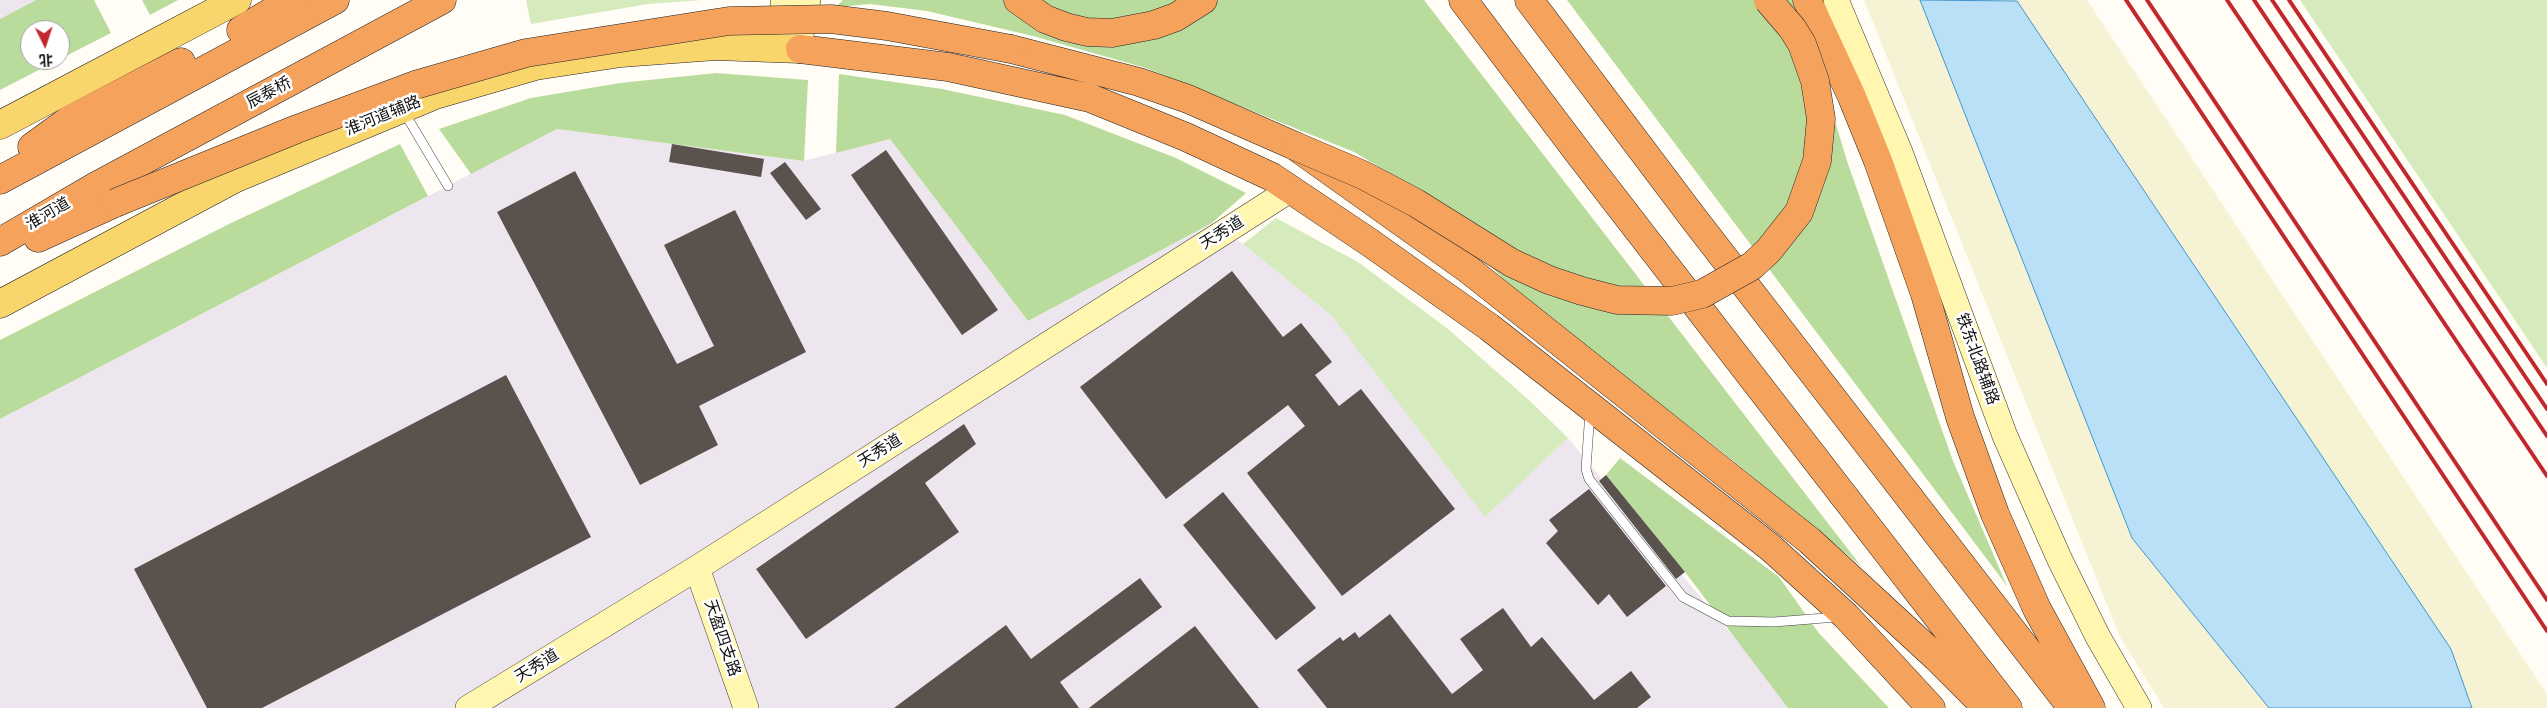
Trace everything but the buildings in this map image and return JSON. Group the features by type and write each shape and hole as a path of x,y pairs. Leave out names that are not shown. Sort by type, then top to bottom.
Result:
{"highway":[{"path":"0,180 72,131 291,0"},
{"path":"0,170 72,131 335,0"},
{"name":"辰泰桥","path":"106,195 442,0"},
{"path":"1018,0 1045,19 1066,27 1087,32 1112,33 1154,25 1176,17 1203,0"},
{"path":"1464,0 1577,151 2008,708"},
{"path":"1529,0 1691,216 2072,708"},
{"path":"0,255 106,195 443,77 526,53 729,21 831,19 896,27 1011,49 1139,82 1197,103 1363,175 1416,203 1512,263 1557,283 1618,300 1642,302 1672,301 1702,294 1752,266 1769,250 1799,212 1817,161 1821,119 1820,99 1815,80 1802,44 1792,28 1768,0"},
{"path":"1808,0 1841,72 1878,161 1925,294 1960,417 1995,514 2037,609 2091,708"},
{"path":"792,48 948,67 1090,98 1186,137 1272,177 1369,242 1489,327 1771,548 1846,616 1931,708"},
{"path":"1295,146 1469,270 1810,541 1937,658 1987,708"},
{"name":"淮河道","path":"0,242 106,195"}],"main road":[{"path":"0,125 237,0"},
{"name":"淮河道辅路","path":"0,304 236,178 435,95 536,66 658,49 715,46 792,48"}],"street":[{"path":"783,0 792,48"},
{"path":"792,48 802,13 808,0"},
{"name":"铁东北路辅路","path":"1836,0 1900,152 2005,436 2098,637 2139,708"},
{"name":"天秀道","path":"468,708 697,568 1290,190"},
{"name":"天盈四支路","path":"697,568 746,708"}],"lane":[{"path":"401,108 448,186"},
{"path":"1591,406 1586,469 1589,479 1683,597 1728,621 1774,622 1846,616"}],"shaded area":[{"path":"0,0 36,0 0,19"},
{"path":"1864,0 2087,0 2547,694 2547,708 2164,708 2120,637"},
{"path":"557,129 803,161 890,139 1028,321 1212,223 1243,244 1332,316 1485,516 1568,438 1791,708 0,708 0,419"}],"green space":[{"path":"36,0 94,0 111,33 70,54 70,20 20,20 20,70 39,70 0,90 0,19"},
{"path":"142,0 178,0 150,15"},
{"path":"526,0 702,0 648,4 531,24"},
{"path":"843,0 1424,0 1861,566 1731,459 1515,291 1415,188 1354,152 1146,68 1033,36 927,11 870,4 836,7"},
{"path":"1567,0 1798,0 1848,164 1953,461 2007,586"},
{"path":"2300,0 2547,0 2547,368"},
{"path":"716,73 808,80 804,161 557,129 471,174 439,129 531,98 620,83"},
{"path":"839,74 942,89 1065,115 1176,158 1246,193 1212,223 1028,321 890,139 836,153"},
{"path":"400,144 428,196 0,419 0,340 229,224"},
{"path":"1276,218 1358,262 1448,329 1530,401 1568,438 1485,517 1332,316 1243,244"},
{"path":"1620,458 1779,577 1818,632 1889,708 1788,708 1685,572 1606,475"}],"water":[{"path":"1920,0 2017,1 2451,649 2472,708 2269,708 2132,538"}],"railway":[{"path":"2126,0 2547,631"},
{"path":"2147,0 2547,600"},
{"path":"2227,0 2547,476"},
{"path":"2254,0 2547,436"},
{"path":"2272,0 2547,409"},
{"path":"2289,0 2547,384"}]}
